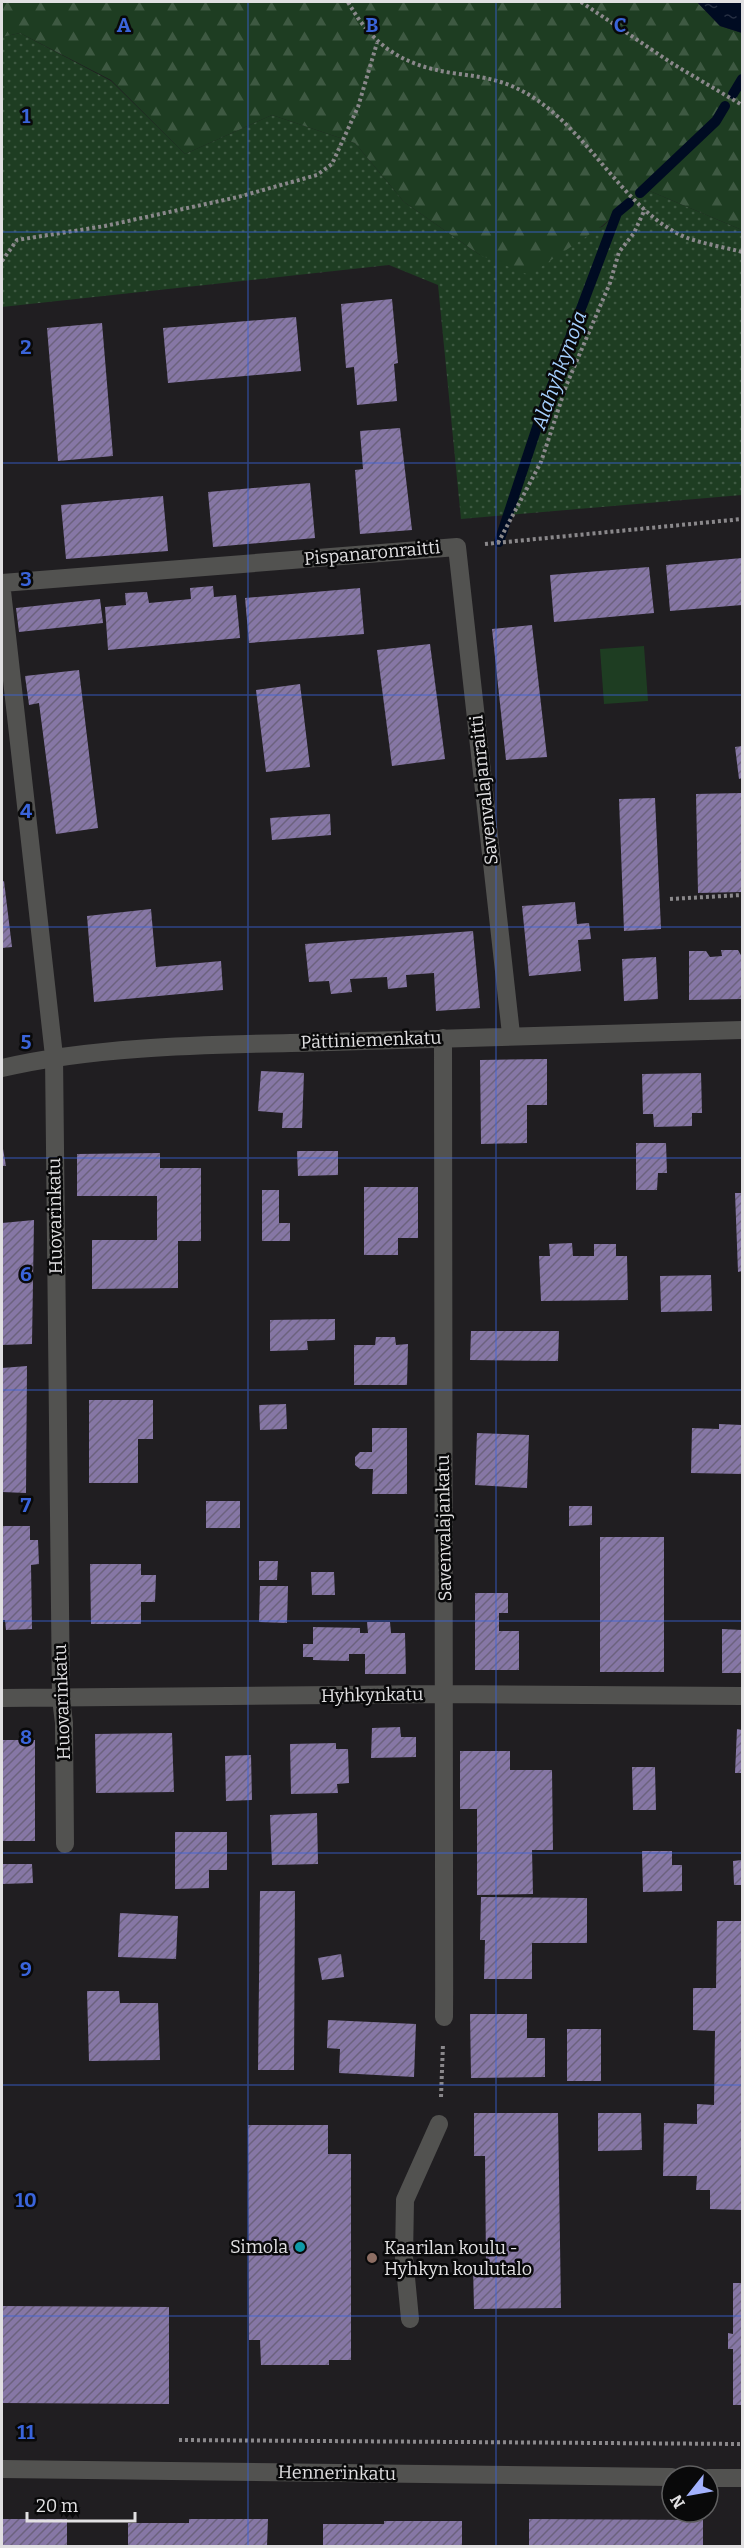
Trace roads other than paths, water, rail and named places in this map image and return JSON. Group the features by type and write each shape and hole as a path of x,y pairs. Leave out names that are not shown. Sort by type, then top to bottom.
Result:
{"street":[{"name":"Pispanaronraitti","path":"2,583 457,547"},
{"name":"Savenvalajanraitti","path":"457,547 511,1034"},
{"name":"Huovarinkatu","path":"2,591 54,1056 60,1699 64,1723 65,1844"},
{"name":"Pättiniemenkatu","path":"2,1068 54,1056 248,1044 511,1034 742,1030"},
{"name":"Savenvalajankatu","path":"443,1038 442,1377 446,1694 444,2017"},
{"name":"Hyhkynkatu","path":"2,1698 446,1694 742,1696"},
{"path":"410,2319 404,2257 405,2200 439,2124"},
{"name":"Hennerinkatu","path":"2,2469 660,2477"},
{"path":"720,2478 742,2478"}],"water":[{"path":"697,2 742,2 742,33 720,26"}],"waterway":[{"name":"Alahyhkynoja","path":"733,94 742,79"},
{"name":"Alahyhkynoja","path":"640,193 716,121 725,106"},
{"name":"Alahyhkynoja","path":"499,542 541,415 617,213 629,203"}],"place":[{"name":"Simola","path":"300,2247"},
{"name":"Kaarilan koulu - Hyhkyn koulutalo","path":"372,2258"}]}
